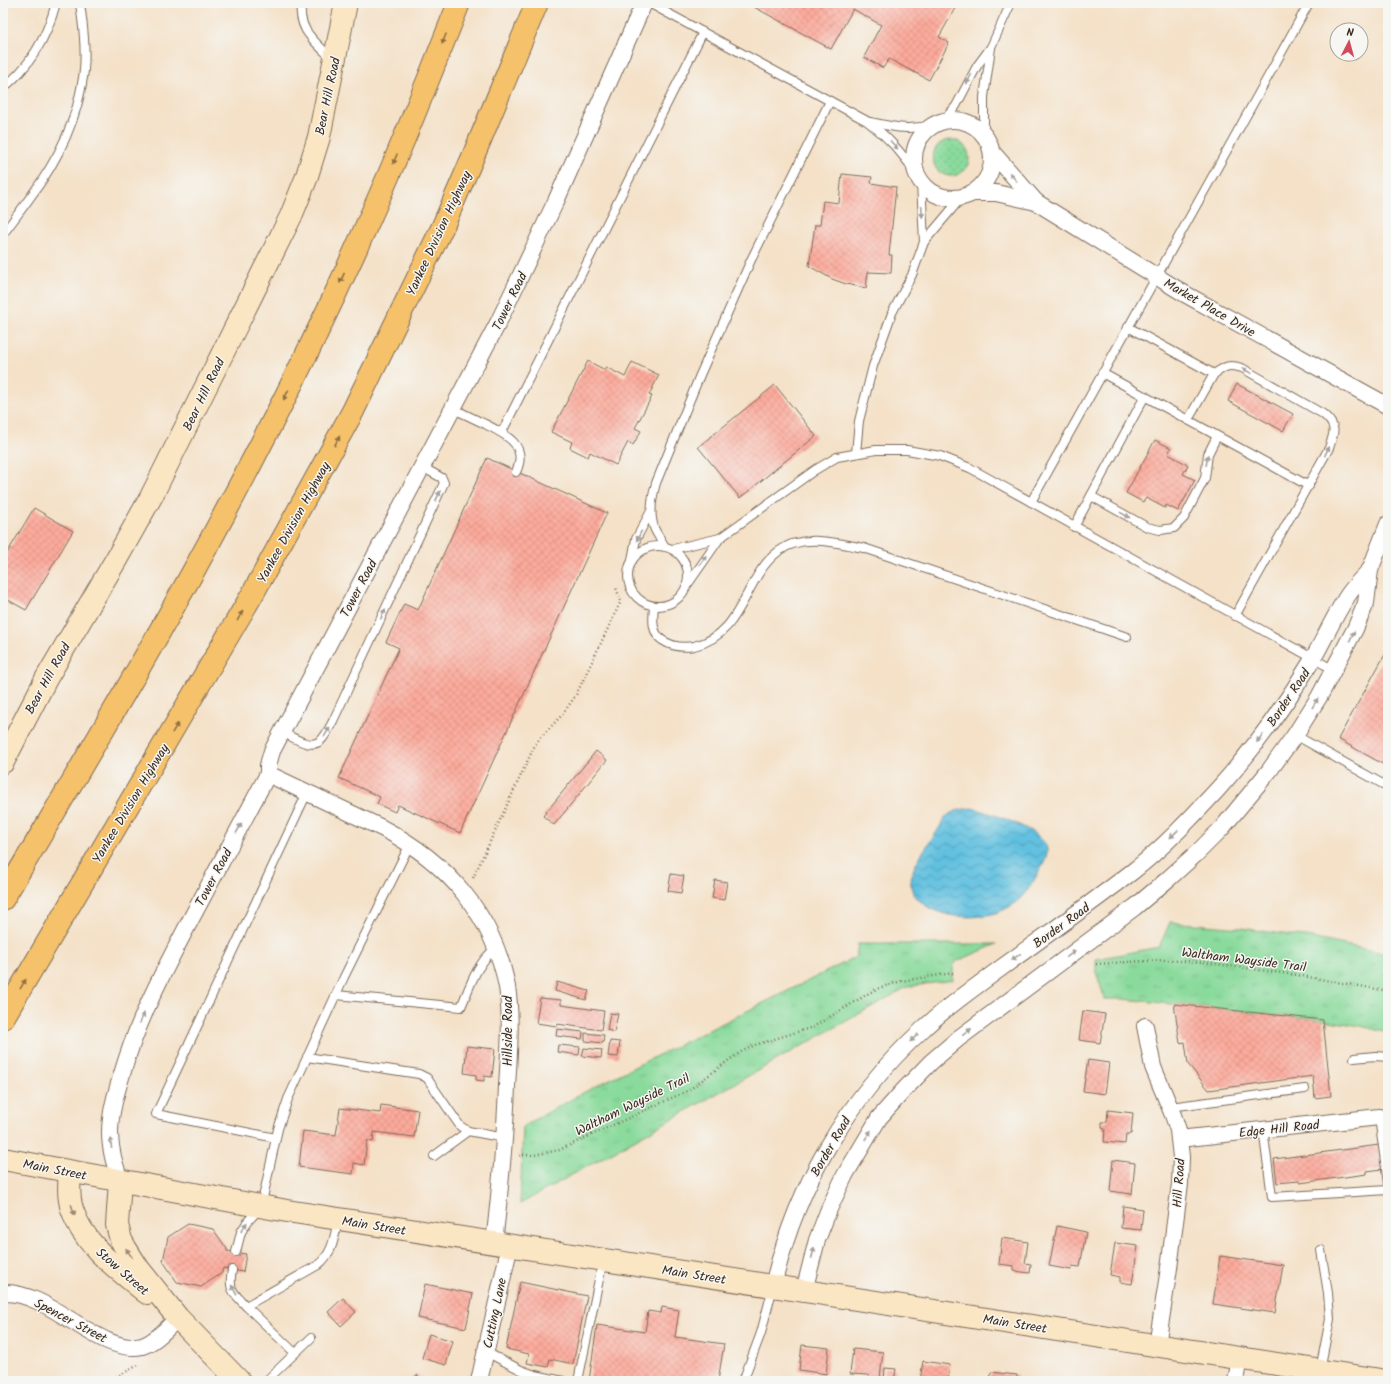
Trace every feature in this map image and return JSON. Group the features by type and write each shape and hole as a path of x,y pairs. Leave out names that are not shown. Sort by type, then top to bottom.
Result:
{"highway":[{"path":"3,899 129,686 196,567 261,445 380,194 459,3"},
{"name":"Yankee Division Highway","path":"3,1018 252,595 353,411 443,226 472,160 536,3"}],"main road":[{"name":"Bear Hill Road","path":"3,762 46,679 117,558 151,496 285,229 310,169 320,132 346,3"},
{"name":"Main Street","path":"3,1159 260,1207 1387,1381"},
{"name":"Stow Street","path":"70,1172 69,1185 72,1208 76,1218 90,1240 114,1265 178,1318"},
{"name":"Stow Street","path":"120,1181 117,1225 121,1240 126,1250 138,1268 178,1318 235,1380"}],"street":[{"name":"Tower Road","path":"120,1181 112,1151 110,1134 111,1118 114,1101 133,1038 162,974 268,774 269,759 282,732 454,409 498,323 534,249 644,3"},
{"path":"954,120 963,121 975,126 984,135 992,152 991,170 985,181 978,189 966,195 952,199 939,196 927,189 918,177 913,166 913,152 918,139 924,132 938,123 954,120"},
{"name":"Market Place Drive","path":"992,152 1036,202 1185,294 1388,406"},
{"name":"Market Place Drive","path":"966,195 996,193 1036,202"},
{"name":"Border Road","path":"804,1291 817,1240 829,1209 845,1175 879,1118 903,1091 931,1062 959,1038 1135,907 1197,853 1222,828 1269,772 1295,735 1334,670 1362,613 1368,592 1370,570 1388,524"},
{"name":"Border Road","path":"773,1286 784,1242 812,1175 834,1136 873,1080 923,1029 956,1002 1134,870 1159,849 1192,817 1246,758 1276,716 1313,659 1347,596 1370,570"},
{"name":"Hillside Road","path":"268,774 382,828 410,844 434,861 461,889 478,913 495,949 507,987 509,1016 505,1138 501,1184 502,1244"},
{"name":"Hill Road","path":"1145,1026 1153,1068 1176,1122 1181,1157 1180,1184 1167,1283 1156,1345"},
{"name":"Edge Hill Road","path":"1179,1139 1379,1117"},
{"name":"Cutting Lane","path":"479,1381 486,1352 502,1244"},
{"name":"Spencer Street","path":"3,1293 30,1298 100,1336 125,1346 142,1345 150,1342 178,1318"},
{"path":"1236,1381 1240,1358"}],"lane":[{"path":"3,88 25,68 35,54 51,20 56,3"},
{"path":"3,234 44,179 60,151 73,121 82,87 84,71 85,54 80,3"},
{"path":"301,3 300,16 305,29 334,61"},
{"path":"649,3 830,101 867,122 885,136 902,154 918,177 924,242"},
{"path":"867,122 908,129 938,123 956,106 976,66 991,47 1011,3"},
{"path":"1030,502 1309,3"},
{"path":"502,432 703,32"},
{"path":"984,135 984,97 991,47"},
{"path":"688,584 688,572 684,560 669,548 655,530 651,511 652,497 656,483 700,375 751,260 830,101"},
{"path":"856,453 859,421 873,366 892,313 914,270 924,242 966,195"},
{"path":"1128,327 1214,374"},
{"path":"1188,420 1214,374 1227,366 1234,366 1242,368 1309,405 1332,422 1334,430 1329,448 1309,486 1235,616"},
{"path":"1102,373 1309,486"},
{"path":"1074,527 1145,396"},
{"path":"454,409 502,432 512,440 519,450 521,461 516,472"},
{"path":"1091,496 1147,527 1160,530 1174,528 1184,518 1204,478 1208,454 1218,436"},
{"path":"651,511 636,539 628,577 633,592 642,601 654,606 668,604 675,601 685,591 688,584 720,538 815,470 837,457 876,450 923,452 940,456 970,468 1334,670"},
{"path":"282,732 303,742 314,744 322,739 333,721 444,483 442,478 422,467"},
{"path":"631,563 636,556 646,548 659,546 669,548 720,538"},
{"path":"654,606 653,626 661,639 679,647 702,644 712,639 731,621 761,570 768,561 779,550 806,540 839,543 864,548 1127,637"},
{"path":"1295,735 1388,787"},
{"path":"276,1138 156,1114 307,793"},
{"path":"236,1252 241,1232 260,1207 276,1138 286,1104 336,995 410,844"},
{"path":"336,995 461,1007 480,966 495,949"},
{"path":"1354,1058 1375,1056 1388,1057"},
{"path":"307,1057 419,1074 427,1078 460,1126 468,1131 505,1138"},
{"path":"1170,1107 1305,1089"},
{"path":"1379,1117 1388,1184"},
{"path":"1262,1129 1272,1196 1388,1190"},
{"path":"434,1156 468,1131"},
{"path":"246,1306 324,1261 331,1250 338,1219"},
{"path":"1320,1370 1330,1319 1328,1293 1321,1250"},
{"path":"578,1381 603,1260"},
{"path":"232,1270 230,1279 231,1288 246,1306 295,1354"},
{"path":"743,1381 761,1334 773,1286"},
{"path":"266,1381 311,1338"},
{"path":"486,1352 535,1375 564,1381"}],"path":[{"path":"472,881 536,745 541,737 562,715 576,695 621,601 616,588"},
{"name":"Waltham Wayside Trail","path":"1096,964 1163,960 1201,962 1284,973 1388,991"},
{"name":"Waltham Wayside Trail","path":"534,1155 559,1150 689,1090 728,1060 741,1052 755,1045 813,1027 876,990 890,984 908,980 953,973"}],"green space":[{"path":"951,140 961,143 966,148 969,158 966,168 961,173 951,176 941,173 936,168 933,158 936,148 941,143"},
{"path":"1170,922 1241,928 1311,938 1388,954 1388,1033 1361,1026 1323,1020 1124,999 1105,999 1096,972 1096,959 1159,947"},
{"path":"858,944 997,944 955,962 953,968 953,980 907,987 520,1204 523,1126 594,1087 856,957"}],"water":[{"path":"972,808 1015,823 1036,835 1044,842 1047,849 1047,855 1044,864 1031,884 1015,903 993,914 967,917 953,916 928,907 919,900 912,889 911,879 918,860 946,817 955,811"}],"building":[{"path":"756,3 958,3 939,37 949,43 929,80 889,59 883,68 864,57 881,25 853,9 831,49 754,7"},
{"path":"842,174 872,177 871,183 896,187 889,255 892,255 891,273 868,272 866,288 846,284 832,279 809,266 815,225 820,225 823,201 839,203"},
{"path":"588,361 605,370 606,367 625,377 632,362 659,375 649,395 652,396 635,428 641,431 633,445 628,442 616,465 590,452 588,457 570,448 572,442 551,432"},
{"path":"1237,384 1293,414 1283,431 1228,401"},
{"path":"775,385 816,436 740,498 698,447"},
{"path":"1155,440 1171,448 1168,454 1188,465 1183,474 1195,480 1178,511 1166,505 1165,508 1146,498 1143,502 1126,493"},
{"path":"487,458 607,513 460,833 398,805 395,812 377,804 380,797 339,778 399,648 386,642 404,604 418,610"},
{"path":"34,508 73,531 26,610 3,597 3,560"},
{"path":"1388,649 1388,767 1338,739"},
{"path":"596,751 607,760 554,825 543,816"},
{"path":"671,874 684,876 681,893 668,891"},
{"path":"715,880 727,882 724,900 712,898"},
{"path":"557,982 589,991 586,1000 555,991"},
{"path":"540,998 561,1000 561,1005 604,1011 601,1030 557,1024 557,1026 536,1023"},
{"path":"1174,1004 1323,1020 1331,1096 1315,1098 1313,1076 1209,1090 1188,1064 1185,1042 1180,1043"},
{"path":"1083,1011 1105,1014 1100,1043 1079,1040"},
{"path":"610,1013 618,1014 614,1032 607,1030"},
{"path":"557,1029 583,1032 582,1039 556,1036"},
{"path":"585,1033 604,1035 603,1043 585,1041"},
{"path":"610,1041 620,1042 618,1057 608,1056"},
{"path":"558,1045 580,1047 579,1055 557,1052"},
{"path":"467,1046 495,1049 492,1077 484,1076 484,1081 476,1080 476,1075 464,1073"},
{"path":"584,1048 602,1050 601,1058 582,1056"},
{"path":"1088,1060 1109,1063 1105,1094 1083,1091"},
{"path":"381,1105 418,1110 414,1137 374,1132 373,1142 367,1141 364,1165 354,1163 353,1174 299,1167 303,1131 336,1135 340,1108 380,1113"},
{"path":"1108,1110 1133,1113 1131,1134 1126,1134 1125,1144 1104,1142 1105,1129 1102,1128 1102,1122 1107,1122"},
{"path":"1379,1145 1382,1169 1367,1171 1367,1174 1300,1183 1299,1181 1277,1183 1274,1159"},
{"path":"1113,1160 1135,1163 1132,1194 1110,1191"},
{"path":"1123,1206 1143,1209 1141,1230 1121,1228"},
{"path":"188,1224 213,1229 227,1251 246,1254 243,1272 223,1268 222,1273 201,1287 177,1282 163,1261 168,1237"},
{"path":"1057,1226 1086,1232 1080,1267 1072,1266 1071,1270 1049,1266"},
{"path":"1002,1238 1028,1242 1025,1263 1031,1264 1030,1273 1014,1271 1014,1266 999,1264"},
{"path":"1115,1243 1138,1246 1132,1284 1120,1282 1120,1277 1110,1275"},
{"path":"1220,1256 1283,1265 1275,1313 1213,1304"},
{"path":"520,1282 587,1296 573,1364 550,1359 548,1367 527,1363 529,1354 506,1349"},
{"path":"425,1284 473,1294 466,1328 418,1318"},
{"path":"343,1298 356,1312 341,1326 328,1312"},
{"path":"662,1307 679,1310 675,1337 724,1344 718,1381 589,1381 597,1325 645,1332 648,1311 661,1313"},
{"path":"429,1334 453,1341 446,1365 422,1358"},
{"path":"802,1345 829,1348 826,1374 799,1370"},
{"path":"853,1349 883,1352 880,1378 878,1380 871,1380 868,1375 850,1374"},
{"path":"923,1361 950,1365 948,1381 920,1381"},
{"path":"885,1368 896,1369 894,1381 884,1381"},
{"path":"991,1372 1017,1375 1017,1381 990,1381"},
{"path":"417,1375 423,1381 410,1381"}]}
